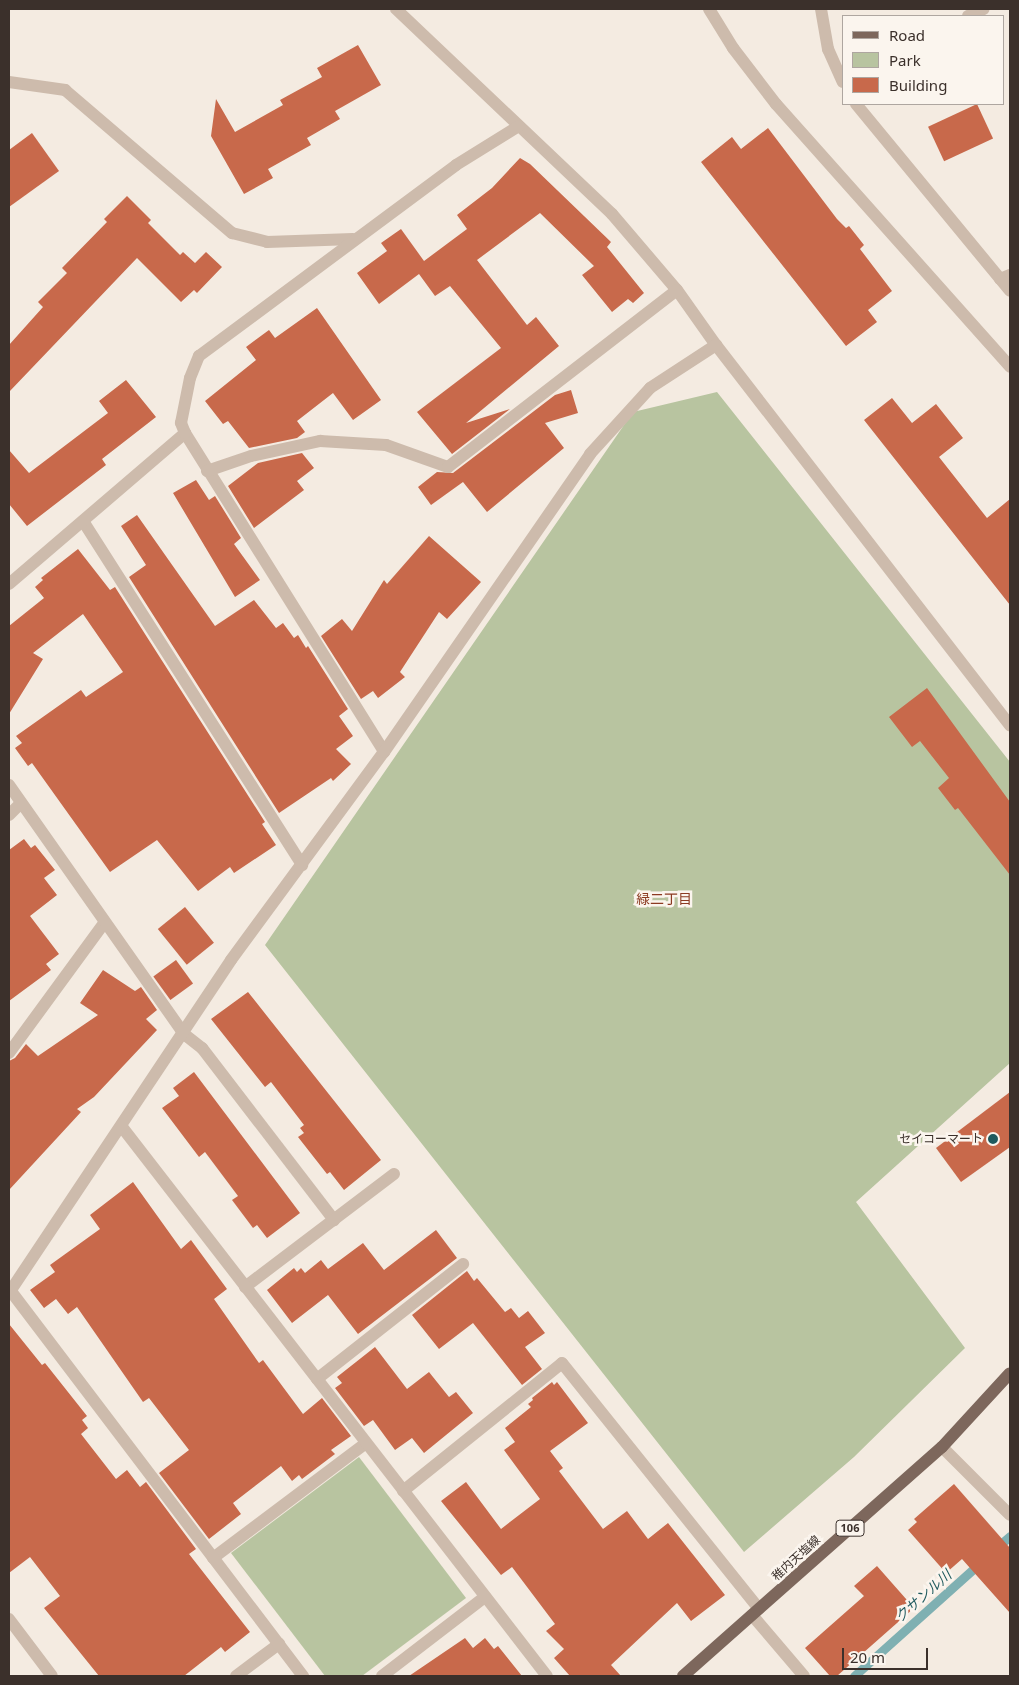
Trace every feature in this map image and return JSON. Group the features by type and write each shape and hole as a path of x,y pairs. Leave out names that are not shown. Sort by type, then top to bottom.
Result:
{"main road":[{"name":"稚内天塩線","path":"683,1676 942,1447 1010,1372"}],"street":[{"path":"396,9 612,214 678,290 716,345 1010,726"},
{"path":"709,9 733,48 776,104 1010,367"},
{"path":"821,9 828,49 842,78"},
{"path":"970,15 984,9"},
{"path":"9,82 65,90 194,204 232,233 268,242 353,239"},
{"path":"857,105 1005,277 1010,291"},
{"path":"384,752 185,433 181,423 190,378 199,356 353,239 456,165 519,126"},
{"path":"207,471 251,456 320,441 386,444 448,467 678,290"},
{"path":"303,1676 10,1291 122,1127 231,960 384,752 590,454 650,388 716,345"},
{"path":"9,584 185,433"},
{"path":"83,520 302,865"},
{"path":"9,785 184,1034 202,1048 334,1220"},
{"path":"9,815 21,802"},
{"path":"9,1053 105,922"},
{"path":"122,1127 547,1676"},
{"path":"245,1287 394,1174"},
{"path":"316,1379 463,1264"},
{"path":"403,1491 562,1363 804,1676"},
{"path":"213,1558 366,1443"},
{"path":"942,1447 1010,1515"},
{"path":"382,1676 485,1597"},
{"path":"9,1619 52,1676"},
{"path":"236,1676 278,1644"}],"green space":[{"path":"717,392 1010,762 1010,1063 856,1202 965,1348 854,1457 744,1552 265,945 633,412"},
{"path":"359,1457 466,1598 362,1676 325,1676 231,1553"}],"building":[{"path":"358,45 381,85 335,111 340,119 307,138 311,145 268,169 273,178 244,194 211,136 216,99 235,132 283,105 280,100 322,77 317,68"},
{"path":"977,105 993,138 944,161 928,127"},
{"path":"768,128 837,219 846,228 849,226 864,245 860,249 892,291 868,310 877,322 846,346 701,162 732,137 741,149"},
{"path":"32,133 59,171 9,207 9,150"},
{"path":"520,158 530,164 611,242 607,247 644,293 633,303 628,299 612,312 582,275 594,266 540,213 477,260 527,325 536,317 559,346 466,423 510,409 452,454 417,412 501,348 450,286 435,296 419,274 379,304 357,273 387,251 381,243 401,229 424,261 467,229 457,215 492,188"},
{"path":"127,196 151,220 148,223 180,255 183,252 195,263 206,252 222,267 197,293 194,290 181,302 137,258 9,392 9,345 43,307 38,302 67,273 62,268 107,222 104,219"},
{"path":"317,308 381,400 353,420 333,393 297,421 305,432 297,438 249,448 228,421 223,424 205,401 256,360 246,347 269,330 275,338"},
{"path":"126,380 156,417 102,459 106,465 27,526 9,504 9,450 29,473 108,413 99,401"},
{"path":"571,390 578,413 545,423 564,448 487,512 463,482 431,505 418,487 437,472 453,473 555,395"},
{"path":"892,398 912,423 936,404 963,438 939,457 987,518 1010,499 1010,605 864,420"},
{"path":"302,453 314,468 297,481 304,490 254,528 228,486 258,463"},
{"path":"196,480 209,500 215,496 241,538 234,544 260,580 235,597 173,493"},
{"path":"137,515 215,626 254,600 276,628 283,623 294,638 298,635 306,648 308,646 348,709 339,716 353,736 336,749 351,764 333,781 331,778 279,813 129,577 146,565 121,526"},
{"path":"429,536 481,582 447,619 439,612 400,672 405,677 378,698 373,691 361,699 321,636 342,619 352,631 384,580 387,584"},
{"path":"78,549 110,590 115,587 265,822 262,824 276,845 234,873 230,867 198,891 157,840 110,872 32,763 28,766 15,748 22,743 16,736 81,690 86,697 123,672 83,614 33,653 43,659 9,714 9,626 44,598 35,587 43,580 41,578"},
{"path":"927,688 1010,802 1010,875 958,808 955,810 938,788 949,778 920,741 912,747 889,717"},
{"path":"24,839 31,848 35,845 55,870 44,878 57,895 30,916 59,954 46,964 51,970 9,1001 9,850"},
{"path":"185,907 214,943 187,965 158,929"},
{"path":"176,960 193,983 170,1000 153,976"},
{"path":"103,970 135,991 141,987 157,1010 146,1019 157,1030 94,1097 77,1109 81,1112 9,1190 9,1061 15,1058 26,1044 38,1056 98,1015 80,1003"},
{"path":"248,992 381,1160 344,1190 330,1172 327,1174 298,1137 304,1133 300,1128 304,1125 271,1082 265,1087 211,1019"},
{"path":"194,1072 300,1213 267,1238 257,1225 253,1228 232,1200 238,1196 205,1152 199,1157 162,1108 179,1096 173,1088"},
{"path":"1010,1092 1010,1147 961,1182 936,1148"},
{"path":"133,1182 181,1249 191,1240 227,1289 214,1299 259,1363 263,1360 303,1414 322,1398 351,1436 331,1450 335,1454 302,1479 299,1475 292,1481 281,1466 233,1503 241,1514 209,1539 159,1473 189,1450 149,1398 143,1402 77,1307 68,1314 56,1299 44,1308 30,1290 55,1272 50,1265 100,1229 90,1215"},
{"path":"436,1230 457,1258 358,1334 328,1295 292,1323 267,1290 294,1268 297,1272 301,1268 305,1273 321,1260 328,1269 363,1243 384,1270"},
{"path":"467,1271 474,1281 477,1278 505,1312 511,1308 519,1318 528,1311 545,1333 525,1347 542,1369 522,1385 473,1323 439,1349 412,1315"},
{"path":"9,1324 42,1365 45,1363 87,1416 82,1420 88,1428 81,1434 116,1479 127,1470 140,1487 146,1482 196,1549 189,1554 250,1632 225,1652 221,1647 184,1676 99,1676 44,1608 60,1596 30,1557 9,1573"},
{"path":"375,1347 407,1389 429,1372 449,1397 456,1392 473,1413 424,1453 412,1438 395,1450 373,1420 364,1426 335,1388 342,1383 337,1377"},
{"path":"552,1382 554,1385 557,1382 588,1423 550,1451 563,1468 559,1471 603,1529 627,1511 648,1539 668,1523 725,1595 691,1621 677,1603 611,1665 621,1676 570,1676 554,1658 564,1649 546,1631 555,1624 512,1567 501,1575 441,1501 466,1482 501,1529 540,1499 504,1450 515,1442 505,1428 531,1407 528,1404 533,1400 532,1398"},
{"path":"954,1484 1010,1548 1010,1613 962,1559 946,1573 908,1530 917,1522 914,1519"},
{"path":"877,1566 914,1608 837,1676 830,1676 805,1648 864,1596 854,1586"},
{"path":"465,1638 473,1648 485,1638 494,1649 498,1646 522,1676 409,1676"}],"waterway":[{"name":"クサンル川","path":"995,1549 1010,1536"},
{"name":"クサンル川","path":"854,1676 980,1563"}],"place":[{"name":"セイコーマート","path":"993,1139"}],"district":[{"name":"緑二丁目","path":"664,899"}]}
